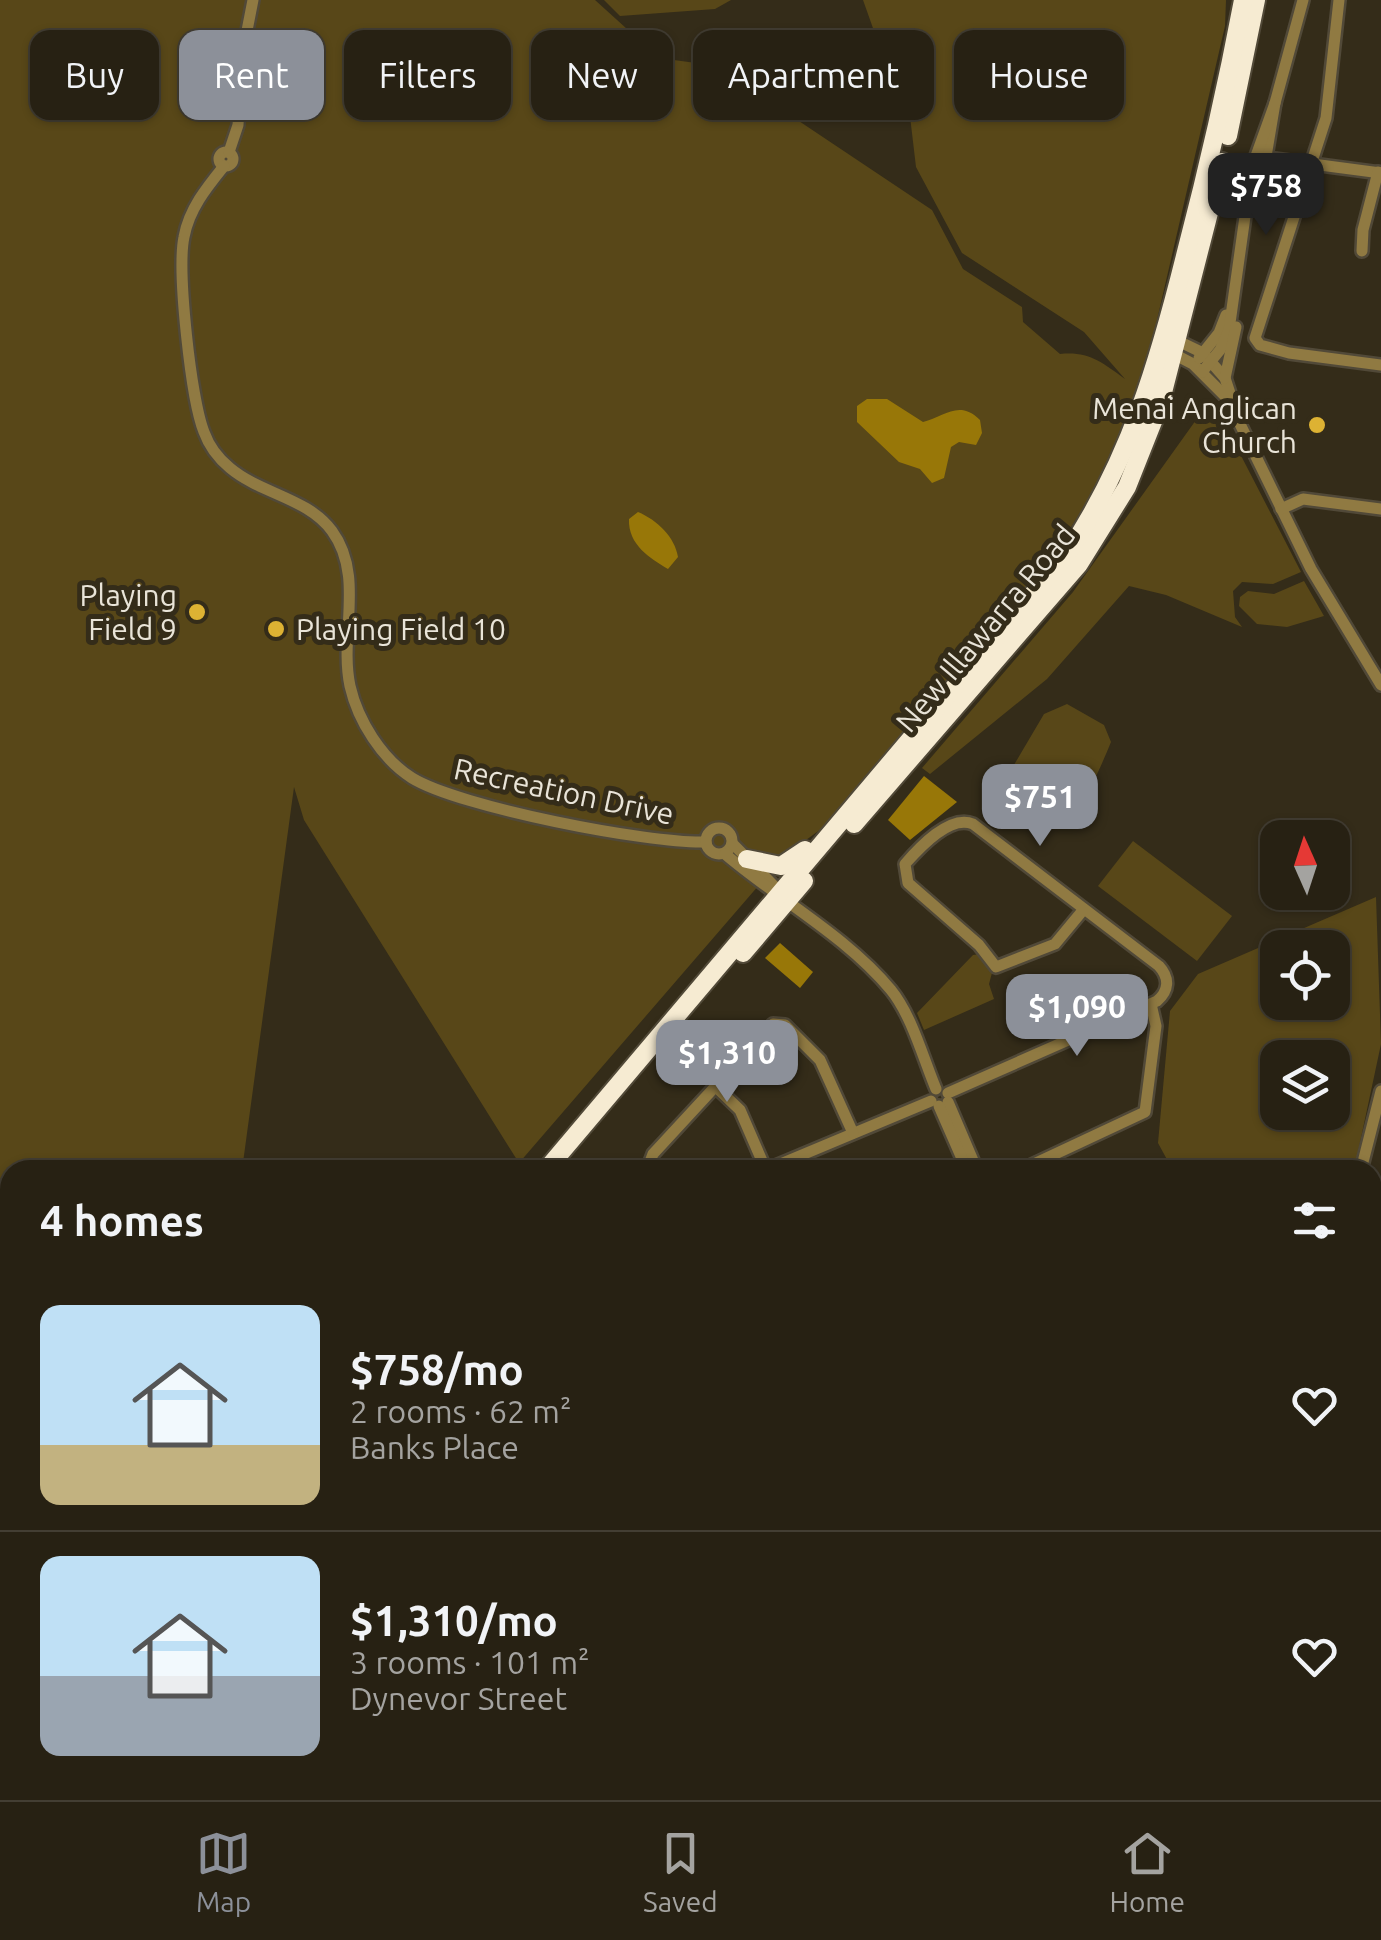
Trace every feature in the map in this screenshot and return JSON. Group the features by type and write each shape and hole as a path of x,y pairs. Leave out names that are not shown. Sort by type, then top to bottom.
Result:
{"highway":[{"name":"New Illawarra Road","path":"781,895 1087,553 1126,487 1148,441 1243,0"},
{"name":"New Illawarra Road","path":"554,1160 652,1058 827,838 1067,554 1122,460 1170,345 1256,0"},
{"path":"748,859 780,866 827,838"}],"street":[{"name":"Recreation Drive","path":"254,0 242,51 238,125 229,152 219,156 224,166 194,207 182,253 202,429 230,468 318,516 339,542 349,575 350,686 361,718 378,745 409,776 462,798 652,839 706,842"},
{"path":"1247,216 1267,158 1275,102 1303,0"},
{"path":"1338,0 1326,118 1256,342 1273,350 1381,365"},
{"path":"1197,368 1225,341 1234,303 1249,188 1275,102"},
{"path":"1249,188 1267,158 1266,122"},
{"path":"1267,158 1379,173 1363,230 1362,251"},
{"path":"1225,378 1236,325 1234,303"},
{"path":"1170,345 1207,357 1225,378 1233,404 1311,569 1381,685"},
{"path":"1170,345 1233,404"},
{"path":"1281,509 1303,499 1381,509"},
{"path":"790,1160 1151,1004 1167,987 1160,966 1084,908 964,820 954,822 913,856 903,874 996,967 1055,944 1084,908"},
{"path":"718,828 730,832 729,848 714,854 706,842 708,834 718,828"},
{"path":"729,848 890,990 972,1160"},
{"path":"729,848 748,859 781,895"},
{"path":"1042,1160 1145,1112 1156,1026 1151,1004"},
{"path":"653,1160 653,1154 770,1027 781,1023 805,1041 820,1060 853,1134"},
{"path":"716,1086 740,1110 762,1160"},
{"path":"1364,1160 1381,1091"},
{"path":"941,1098 963,1160"}],"shaded area":[{"path":"0,0 595,0 628,30 531,30 531,120 673,120 673,60 693,63 693,120 797,120 932,210 963,269 1022,307 1023,322 1060,354 1094,359 1125,379 1084,332 962,253 916,167 910,120 934,120 934,30 874,30 863,0 1226,0 1225,26 1141,389 1114,460 1055,552 828,824 784,856 522,1160 517,1160 304,820 294,787 243,1160 0,1160"},
{"path":"604,0 731,0 715,9 620,16"},
{"path":"867,399 887,399 923,422 952,411 965,411 980,420 982,433 976,445 959,442 951,447 944,478 932,483 920,469 899,462 857,422 857,406"},
{"path":"1218,411 1301,572 1273,584 1242,582 1233,591 1235,617 1242,627 1166,595 1129,586 1047,679 930,774 922,768 1073,592 1196,420 1202,413"},
{"path":"638,512 658,524 673,543 678,557 668,569 641,550 632,536 629,519"},
{"path":"1304,581 1324,616 1287,627 1257,624 1239,606 1240,597 1248,591 1274,594"},
{"path":"1067,704 1104,725 1111,742 1095,779 1069,818 1049,828 1036,826 1000,805 998,792 1044,714"},
{"path":"924,776 957,802 910,840 888,820"},
{"path":"1133,841 1232,916 1197,961 1098,886"},
{"path":"1376,897 1381,1044 1356,1160 1167,1160 1158,1143 1170,1011 1198,974 1260,947 1260,1020 1350,1020 1350,930 1300,930"},
{"path":"780,943 813,972 800,988 765,958"},
{"path":"980,954 993,969 989,984 994,999 924,1030 917,1013 973,955"}],"place":[{"name":"Menai Anglican Church","path":"1317,425"},
{"name":"Playing Field 9","path":"197,612"},
{"name":"Playing Field 10","path":"276,629"}]}
